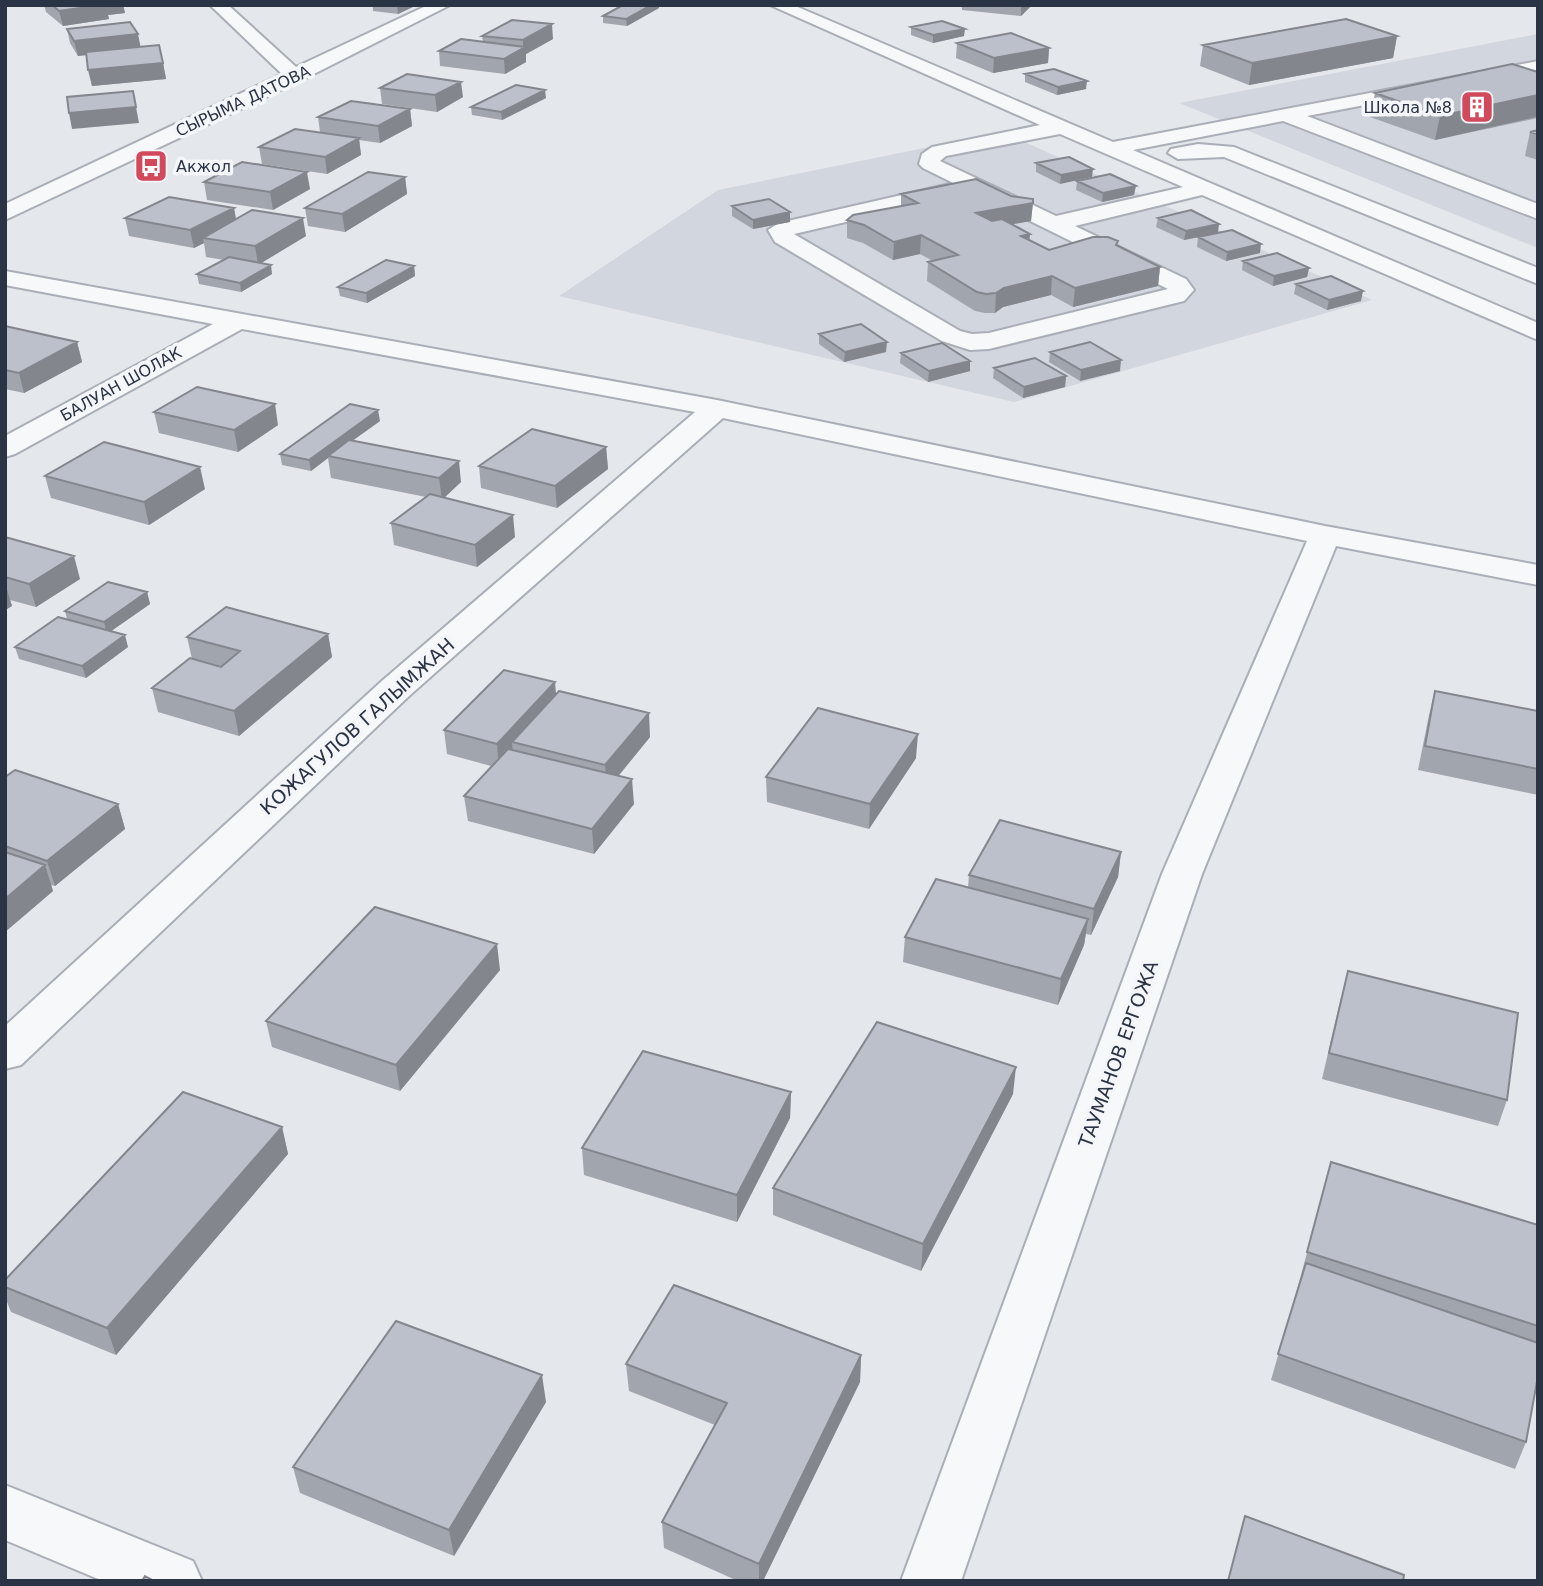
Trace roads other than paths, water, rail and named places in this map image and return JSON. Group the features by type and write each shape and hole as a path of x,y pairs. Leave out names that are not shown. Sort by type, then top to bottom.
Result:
{"street":[{"path":"218,5 295,76"},
{"name":"СЫРЫМА ДАТОВА","path":"5,213 442,5"},
{"path":"778,5 806,10 1062,127 1206,188 1508,307 1538,332"},
{"path":"1113,148 1538,66"},
{"path":"1286,115 1538,212"},
{"path":"975,186 779,230 783,237 951,336 970,342 989,341 1175,296 1182,290 1177,284 930,164 929,158 939,151 1062,127"},
{"path":"1138,159 1198,150 1227,151 1538,277"},
{"path":"1168,155 1212,162 1471,274"},
{"path":"1053,223 1206,188"},
{"path":"5,278 717,408 1325,535 1538,575"},
{"path":"1508,307 1538,302"},
{"name":"БАЛУАН ШОЛАК","path":"5,448 237,321"},
{"name":"КОЖАГУЛОВ ГАЛЫМЖАН","path":"5,1053 396,688 717,408"},
{"name":"ТАУМАНОВ ЕРГОЖА","path":"931,1581 1182,874 1325,535"},
{"path":"5,1512 172,1581"}],"place":[{"name":"Школа №8","path":"1477,107"},
{"name":"Акжол","path":"151,166"}]}
